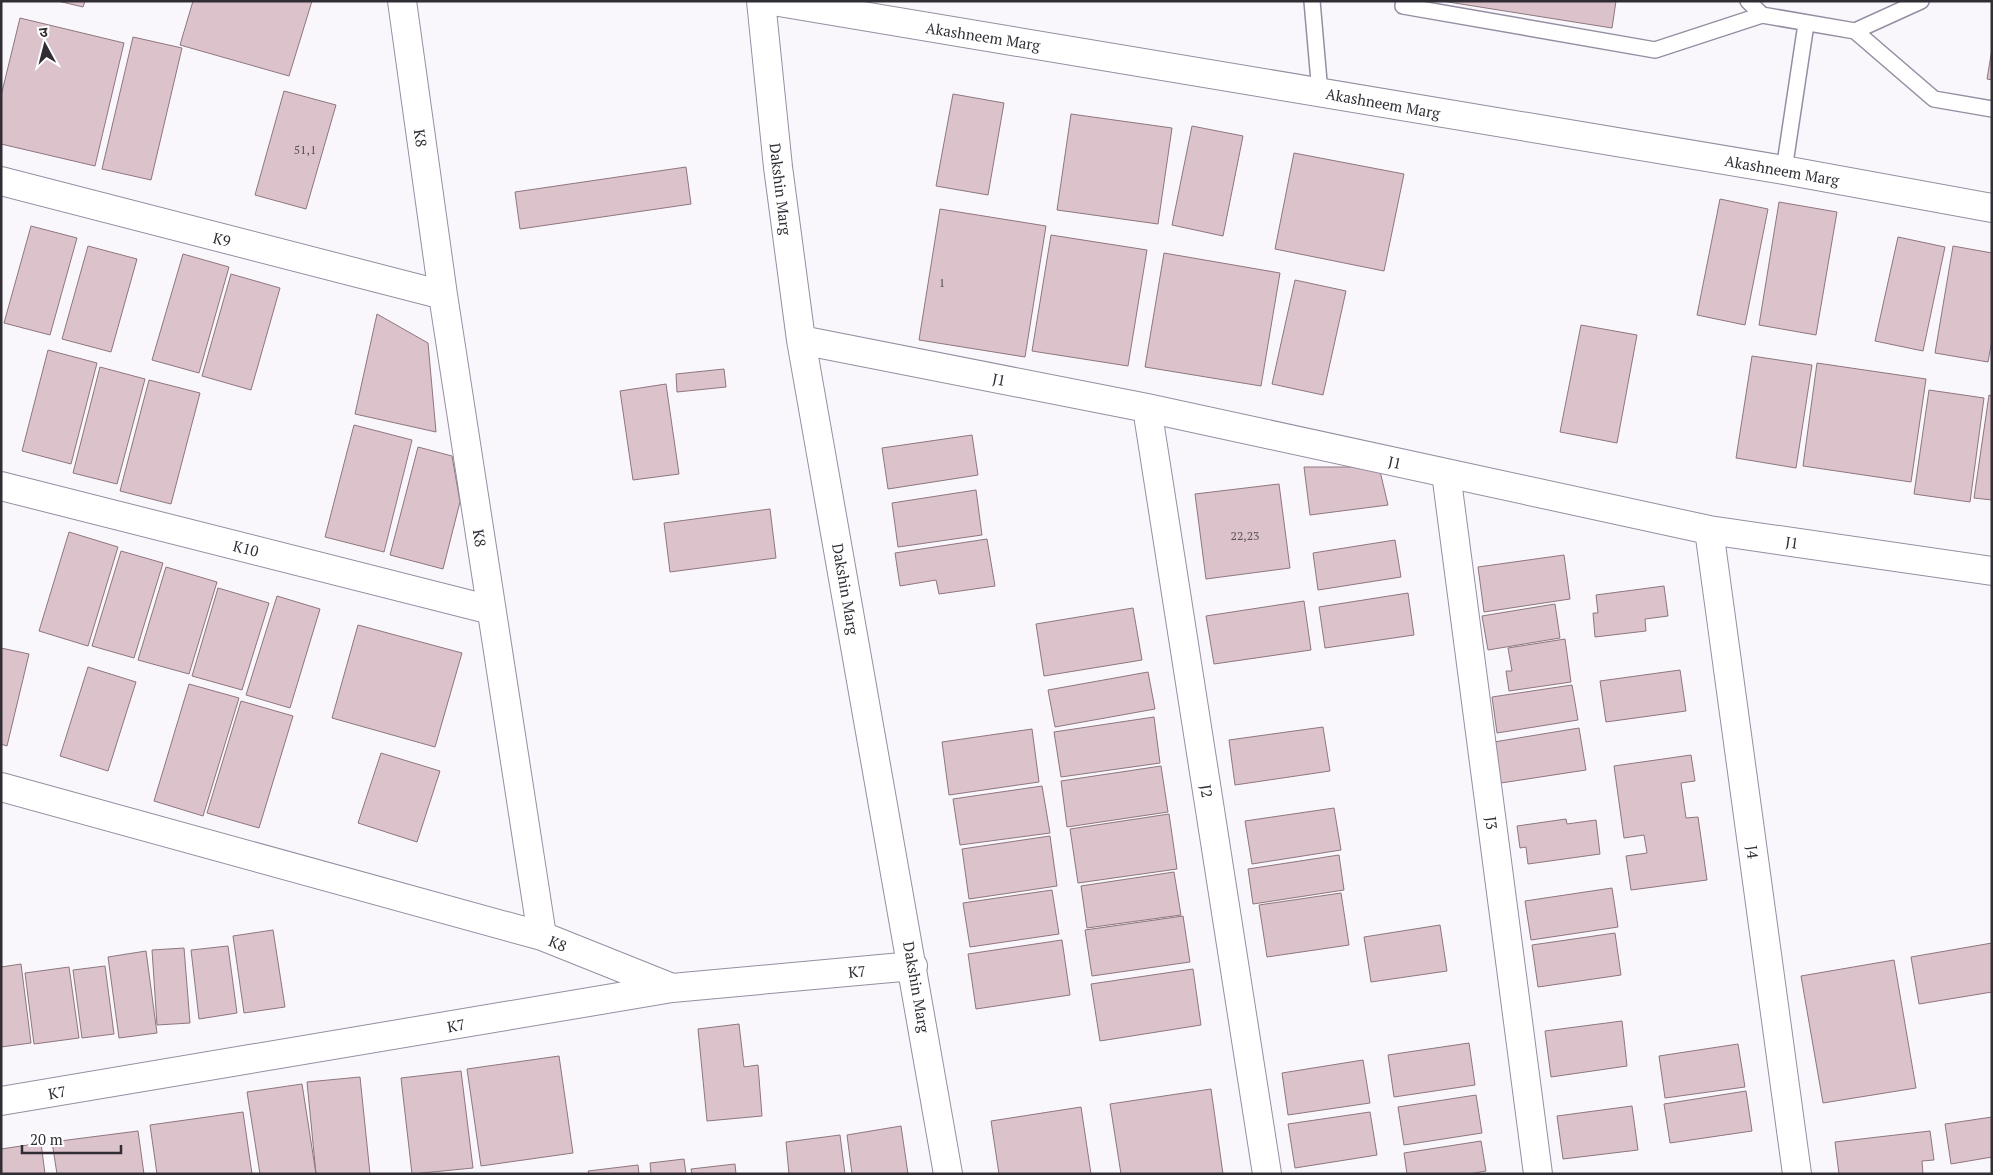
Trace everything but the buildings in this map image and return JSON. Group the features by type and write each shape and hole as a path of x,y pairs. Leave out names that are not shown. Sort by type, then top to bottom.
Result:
{"street":[{"name":"K8","path":"402,1 443,295 542,936 672,988"},
{"name":"Dakshin Marg","path":"761,1 778,167 801,340 913,966 948,1174"},
{"name":"Akashneem Marg","path":"773,1 1784,170 1992,208"},
{"name":"K9","path":"1,181 443,295"},
{"name":"J1","path":"801,340 1147,408 1709,530 1992,571"},
{"name":"J2","path":"1147,408 1267,1174"},
{"name":"J3","path":"1446,473 1538,1174"},
{"name":"K10","path":"1,486 491,610"},
{"name":"J4","path":"1709,530 1797,1174"},
{"path":"1,787 542,936"},
{"name":"K7","path":"1,1101 672,988 913,966"}],"lane":[{"path":"1312,1 1320,93"},
{"path":"1404,1 1403,6 1655,50 1762,15 1855,31 1934,99 1992,109"},
{"path":"1748,1 1762,15"},
{"path":"1855,31 1920,1"},
{"path":"1784,170 1806,24"}]}
